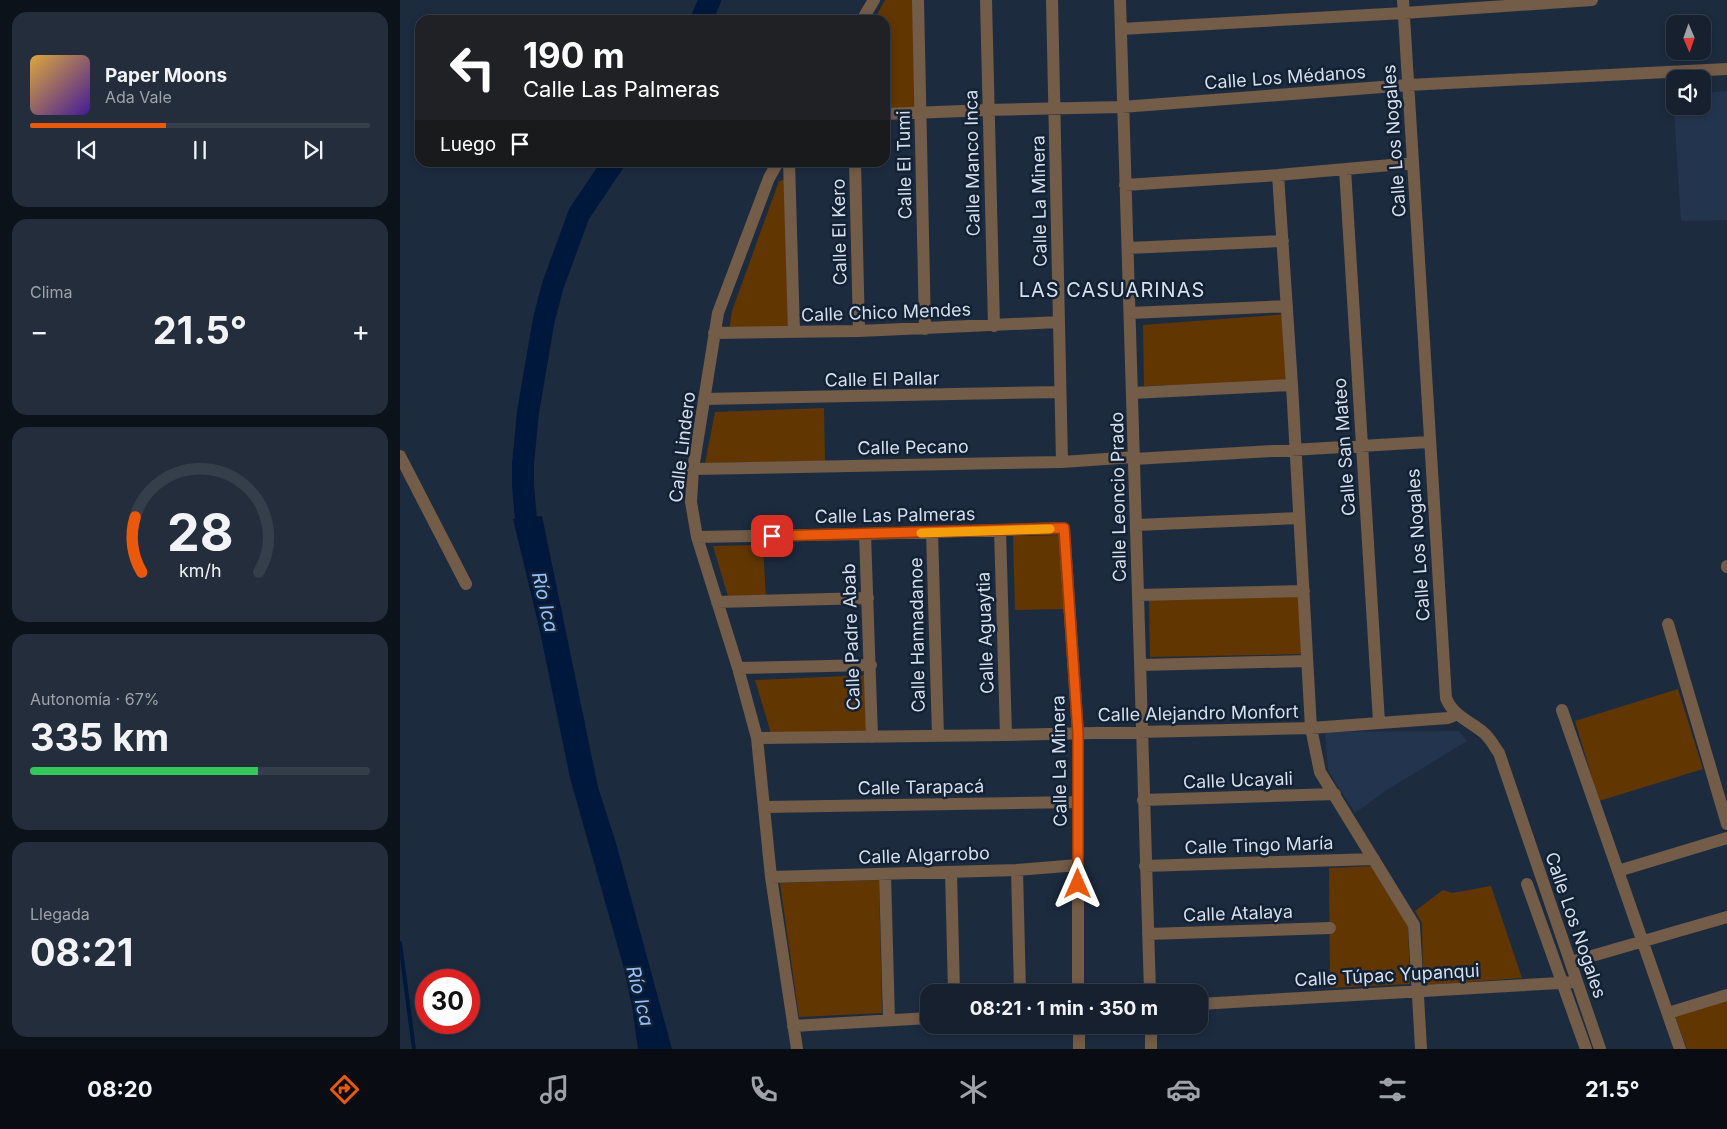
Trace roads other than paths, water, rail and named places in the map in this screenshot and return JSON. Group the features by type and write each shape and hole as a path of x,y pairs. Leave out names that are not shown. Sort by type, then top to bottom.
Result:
{"street":[{"path":"865,15 874,0"},
{"name":"Calle El Tumi","path":"918,0 926,328"},
{"name":"Calle Manco Inca","path":"986,0 994,326"},
{"name":"Calle La Minera","path":"1052,0 1062,462"},
{"name":"Calle Leoncio Prado","path":"1120,0 1150,984"},
{"name":"Calle Los Nogales","path":"1403,0 1446,698 1448,705 1484,733 1499,753 1600,1049"},
{"path":"1121,29 1404,14 1592,0"},
{"name":"Calle Los Médanos","path":"890,114 1122,108 1408,85 1727,69"},
{"path":"1125,185 1278,176 1413,163"},
{"name":"Calle Lindero","path":"775,167 769,178 719,307 693,469 691,505 697,537 738,668 757,738 771,877 797,1049"},
{"path":"789,167 794,332"},
{"name":"Calle El Kero","path":"855,167 859,331"},
{"name":"Calle San Mateo","path":"1345,169 1379,722"},
{"path":"1278,176 1296,451 1311,728 1320,772 1414,925 1421,1049"},
{"path":"1128,248 1283,241"},
{"path":"1130,313 1287,306"},
{"name":"Calle Chico Mendes","path":"714,334 859,331 1059,322"},
{"path":"1132,393 1292,385"},
{"name":"Calle El Pallar","path":"704,399 1060,392"},
{"name":"Calle Pecano","path":"693,469 1062,462 1296,451 1429,442"},
{"path":"400,456 466,584"},
{"path":"1136,525 1299,518"},
{"name":"Calle La Minera","path":"1064,528 1078,733 1078,984"},
{"name":"Calle Las Palmeras","path":"697,537 1064,528"},
{"name":"Calle Aguaytia","path":"1000,530 1006,735"},
{"name":"Calle Hannadanoe","path":"932,532 938,736"},
{"name":"Calle Padre Abab","path":"865,534 872,737"},
{"path":"1138,595 1304,591"},
{"path":"717,602 868,598"},
{"path":"1668,624 1727,824"},
{"path":"1140,665 1307,661"},
{"path":"738,668 871,665"},
{"path":"1562,710 1680,1049"},
{"name":"Calle Alejandro Monfort","path":"757,738 1311,728 1448,718 1453,716 1455,712"},
{"name":"Calle Ucayali","path":"1143,800 1335,794"},
{"name":"Calle Tarapacá","path":"765,807 1078,802"},
{"path":"1618,870 1727,838"},
{"name":"Calle Tingo María","path":"1145,866 1374,859"},
{"name":"Calle Algarrobo","path":"771,877 1017,870 1078,865"},
{"path":"1017,870 1020,984"},
{"path":"951,872 954,984"},
{"path":"885,874 889,1020"},
{"path":"1527,884 1586,1049"},
{"path":"1571,962 1727,916"},
{"name":"Calle Atalaya","path":"1148,934 1330,928"},
{"name":"Calle Túpac Yupanqui","path":"1208,1003 1577,982"},
{"path":"1668,1013 1727,995"},
{"path":"793,1026 920,1018"},
{"path":"1079,1034 1080,1049"},
{"path":"1151,1034 1151,1049"}],"water":[{"name":"Río Ica","path":"542,516 598,787 616,843 672,1049 638,1049 632,1006 623,965 570,778 539,627 513,519"}],"waterway":[{"name":"Río Ica","path":"703,15 710,0"},
{"name":"Río Ica","path":"532,548 526,520 523,464 528,412 544,319 553,285 579,214 611,167"},
{"path":"400,943 414,1049"}],"district":[{"name":"LAS CASUARINAS","path":"1112,290"}]}
